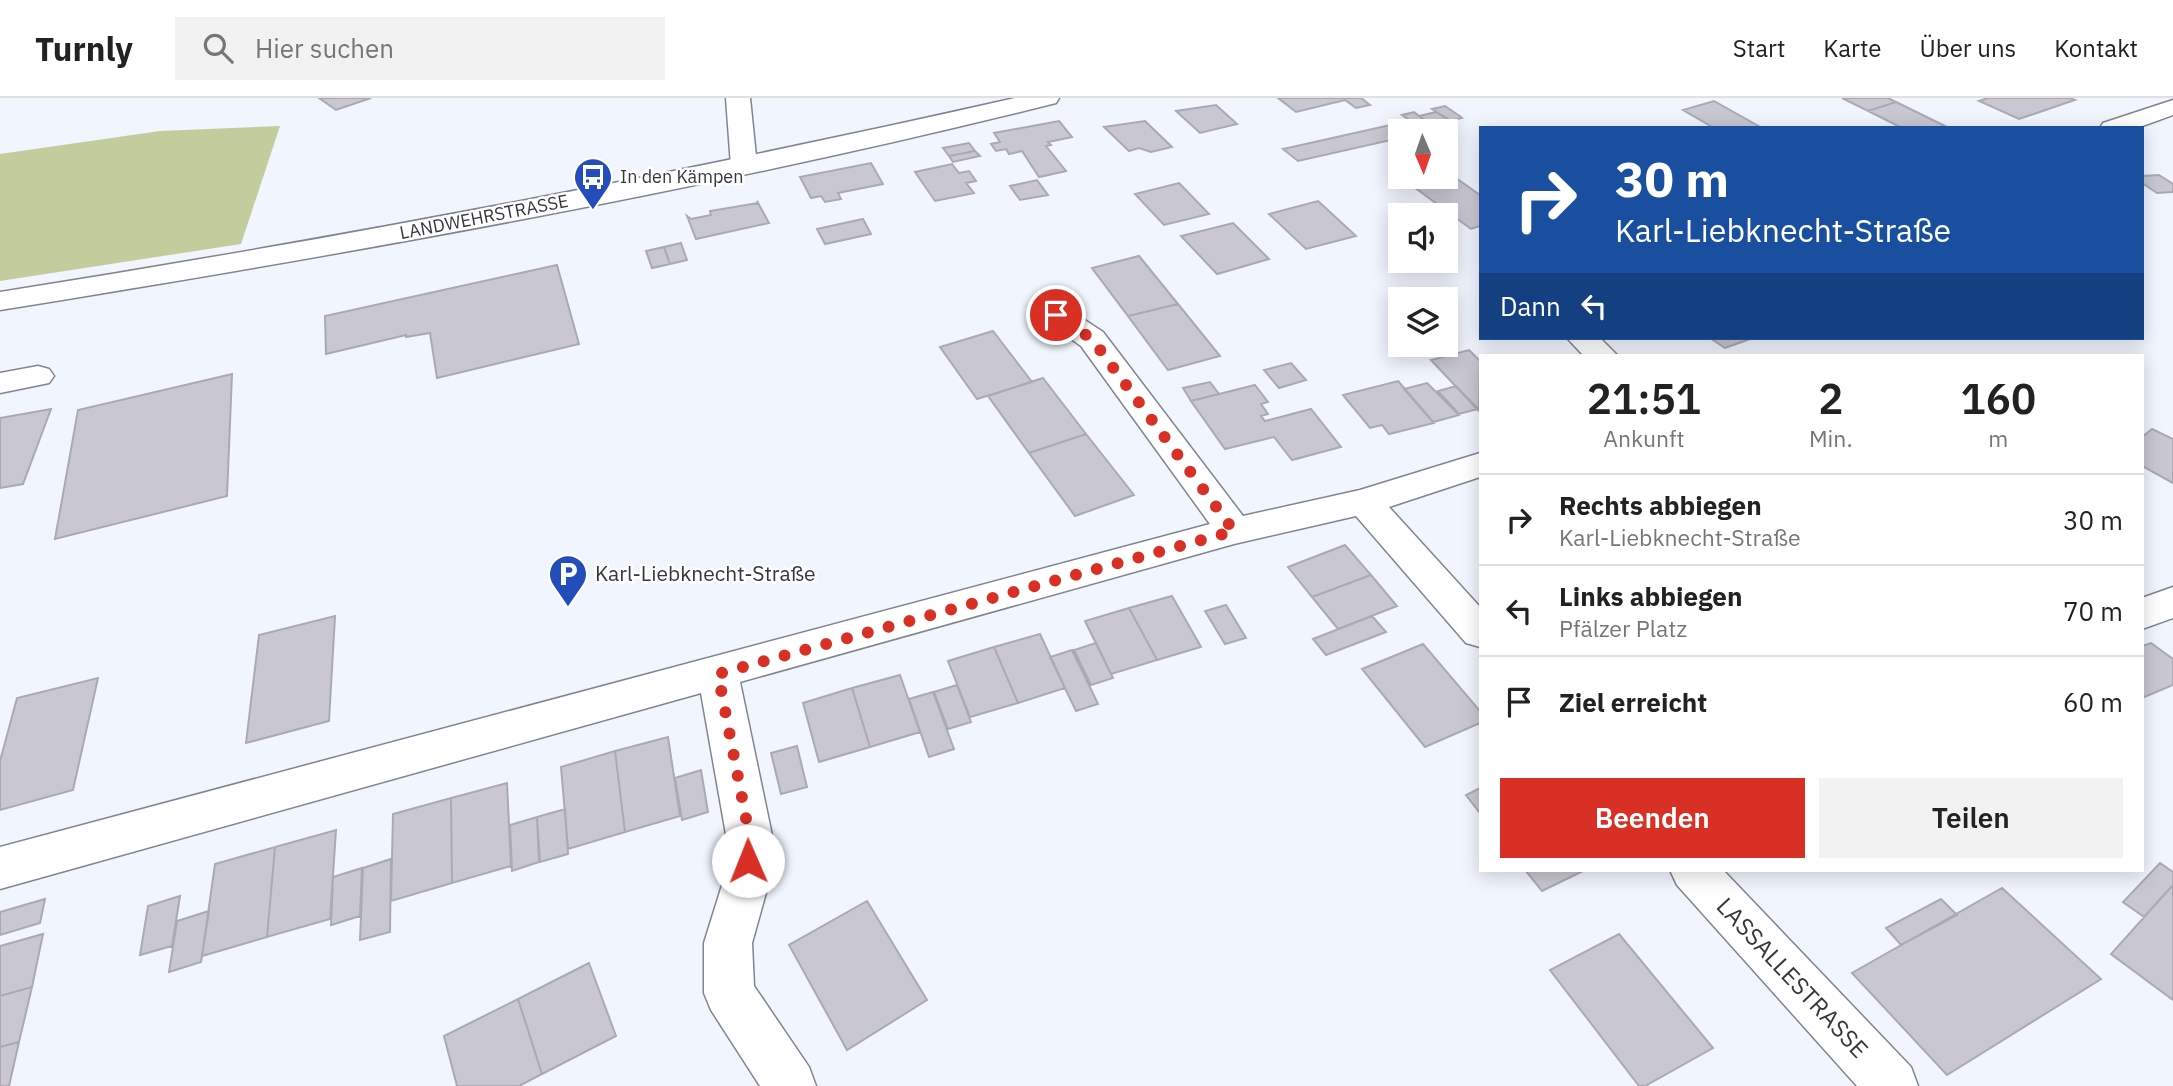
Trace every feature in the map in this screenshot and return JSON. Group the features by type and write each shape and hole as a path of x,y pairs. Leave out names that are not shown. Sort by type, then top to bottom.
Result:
{"street":[{"path":"738,98 744,166"},
{"name":"LANDWEHRSTRASSE","path":"0,301 372,238 744,166 1047,98"},
{"path":"2118,126 2173,107"},
{"path":"1056,315 1092,339 1234,531"},
{"path":"1584,340 1600,354"},
{"path":"0,383 38,376"},
{"path":"0,867 718,674 1234,531 1364,502 1479,465"},
{"path":"1364,502 1479,631"},
{"path":"2144,613 2173,602"},
{"path":"718,674 750,839 746,882 728,943 729,993 790,1086"},
{"name":"LASSALLESTRASSE","path":"1695,872 1892,1086"}],"green space":[{"path":"280,126 241,244 0,281 0,154 160,131"}],"building":[{"path":"319,98 371,98 336,110"},
{"path":"1278,98 1361,98 1370,105 1356,108 1345,100 1296,112"},
{"path":"1842,98 1888,98 1896,102 1868,111"},
{"path":"1988,98 2075,100 2019,119 1979,101"},
{"path":"1714,101 1758,126 1711,126 1683,110"},
{"path":"1896,102 1945,126 1898,126 1868,111"},
{"path":"1216,105 1237,124 1200,133 1176,111"},
{"path":"1445,106 1462,118 1447,119 1432,109"},
{"path":"1414,112 1423,119 1408,119 1402,115"},
{"path":"1436,112 1448,119 1423,119 1419,116"},
{"path":"1059,121 1072,137 1048,142 1051,145 1046,146 1066,171 1039,177 1022,151 1009,154 1006,149 996,151 991,144 1000,142 994,133"},
{"path":"1145,121 1172,147 1151,152 1139,148 1129,151 1104,127"},
{"path":"1388,125 1388,141 1298,161 1283,149"},
{"path":"969,143 975,151 949,156 943,148"},
{"path":"975,151 980,156 953,162 949,156"},
{"path":"871,163 883,184 838,193 841,199 825,202 821,196 811,198 800,177"},
{"path":"952,164 959,173 969,171 976,181 966,183 974,193 935,201 915,172"},
{"path":"2159,175 2173,184 2173,192 2157,193 2144,184 2144,176"},
{"path":"1458,179 1479,194 1479,226 1471,229 1458,219 1458,203 1436,203 1417,189 1458,189"},
{"path":"1037,180 1048,195 1020,200 1010,186"},
{"path":"1179,183 1209,214 1164,225 1135,194"},
{"path":"757,201 769,223 696,239 687,216 691,219 711,215 710,211 758,203"},
{"path":"1318,201 1356,236 1306,249 1269,214"},
{"path":"863,219 871,234 825,244 817,229"},
{"path":"1233,223 1269,259 1217,274 1181,236"},
{"path":"681,243 687,260 670,264 664,247"},
{"path":"664,247 670,264 652,268 646,251"},
{"path":"1139,256 1178,304 1128,316 1092,268"},
{"path":"557,265 579,344 437,378 430,333 406,335 326,354 325,316"},
{"path":"1178,304 1220,356 1168,370 1128,316"},
{"path":"993,331 1032,382 977,399 940,347"},
{"path":"1713,340 1747,340 1725,348"},
{"path":"1469,350 1479,360 1479,411 1431,360 1458,357 1458,353"},
{"path":"1291,363 1306,380 1279,388 1264,370"},
{"path":"232,374 227,496 55,539 78,410"},
{"path":"1043,378 1086,434 1029,453 988,396"},
{"path":"1398,381 1434,423 1389,434 1382,425 1370,428 1343,395"},
{"path":"1210,382 1219,394 1191,401 1183,388"},
{"path":"1427,383 1459,415 1433,422 1404,389"},
{"path":"1255,385 1268,402 1261,404 1268,414 1261,416 1265,421 1311,409 1341,447 1292,460 1274,437 1225,449 1191,401"},
{"path":"1456,386 1478,409 1459,414 1438,391"},
{"path":"51,409 23,484 0,488 0,418"},
{"path":"2152,429 2173,439 2173,483 2144,467 2144,435"},
{"path":"1086,434 1134,495 1075,516 1029,453"},
{"path":"1345,545 1371,575 1312,597 1288,567"},
{"path":"1371,575 1397,606 1338,629 1312,597"},
{"path":"1172,596 1201,647 1157,660 1129,608"},
{"path":"1226,605 1246,638 1225,644 1205,611"},
{"path":"1129,608 1157,660 1111,674 1085,621"},
{"path":"335,616 329,721 246,743 259,635"},
{"path":"1372,616 1386,632 1326,655 1313,639"},
{"path":"1040,634 1065,688 1018,703 994,647"},
{"path":"1096,643 1113,678 1091,685 1074,650"},
{"path":"2151,643 2173,659 2173,685 2144,697 2144,645"},
{"path":"1423,644 1479,710 1479,723 1425,747 1362,669"},
{"path":"994,647 1018,703 970,717 948,661"},
{"path":"1072,650 1098,704 1076,711 1050,657"},
{"path":"900,675 920,732 870,747 852,688"},
{"path":"98,678 73,790 0,810 0,761 17,698"},
{"path":"957,685 971,722 948,729 934,692"},
{"path":"852,688 870,747 819,762 803,703"},
{"path":"933,692 954,749 929,757 909,699"},
{"path":"668,737 680,816 625,832 615,751"},
{"path":"797,746 807,787 781,794 771,753"},
{"path":"615,751 625,832 568,849 561,767"},
{"path":"701,770 708,812 682,820 675,778"},
{"path":"507,783 511,866 452,883 451,798"},
{"path":"1479,788 1479,812 1466,795"},
{"path":"451,798 452,883 391,901 393,814"},
{"path":"565,809 568,854 540,862 537,817"},
{"path":"537,817 539,862 512,871 510,825"},
{"path":"336,830 330,919 267,937 275,847"},
{"path":"275,847 267,937 202,956 215,864"},
{"path":"391,859 390,932 360,940 363,868"},
{"path":"2160,863 2173,872 2173,885 2144,917 2123,902"},
{"path":"362,868 360,916 331,925 333,877"},
{"path":"1527,872 1581,872 1542,891"},
{"path":"2173,885 2173,1000 2111,954"},
{"path":"2002,888 2101,979 1947,1075 1852,973"},
{"path":"180,896 172,946 140,955 148,906"},
{"path":"45,899 40,923 0,935 0,912"},
{"path":"1941,899 1957,915 1901,945 1886,928"},
{"path":"867,901 927,1000 847,1050 789,945"},
{"path":"209,911 201,962 169,972 177,921"},
{"path":"43,934 32,987 0,996 0,946"},
{"path":"1619,934 1713,1048 1645,1086 1639,1086 1550,970"},
{"path":"589,963 616,1036 542,1074 518,999"},
{"path":"32,987 19,1042 0,1047 0,996"},
{"path":"518,999 542,1074 519,1086 457,1086 444,1036"},
{"path":"19,1042 9,1086 0,1086 0,1047"}],"place":[{"name":"In den Kämpen","path":"593,211"},
{"name":"Karl-Liebknecht-Straße","path":"568,608"}],"route":[{"path":"748,861 750,839 718,674 1234,531 1092,339 1056,315"}]}
